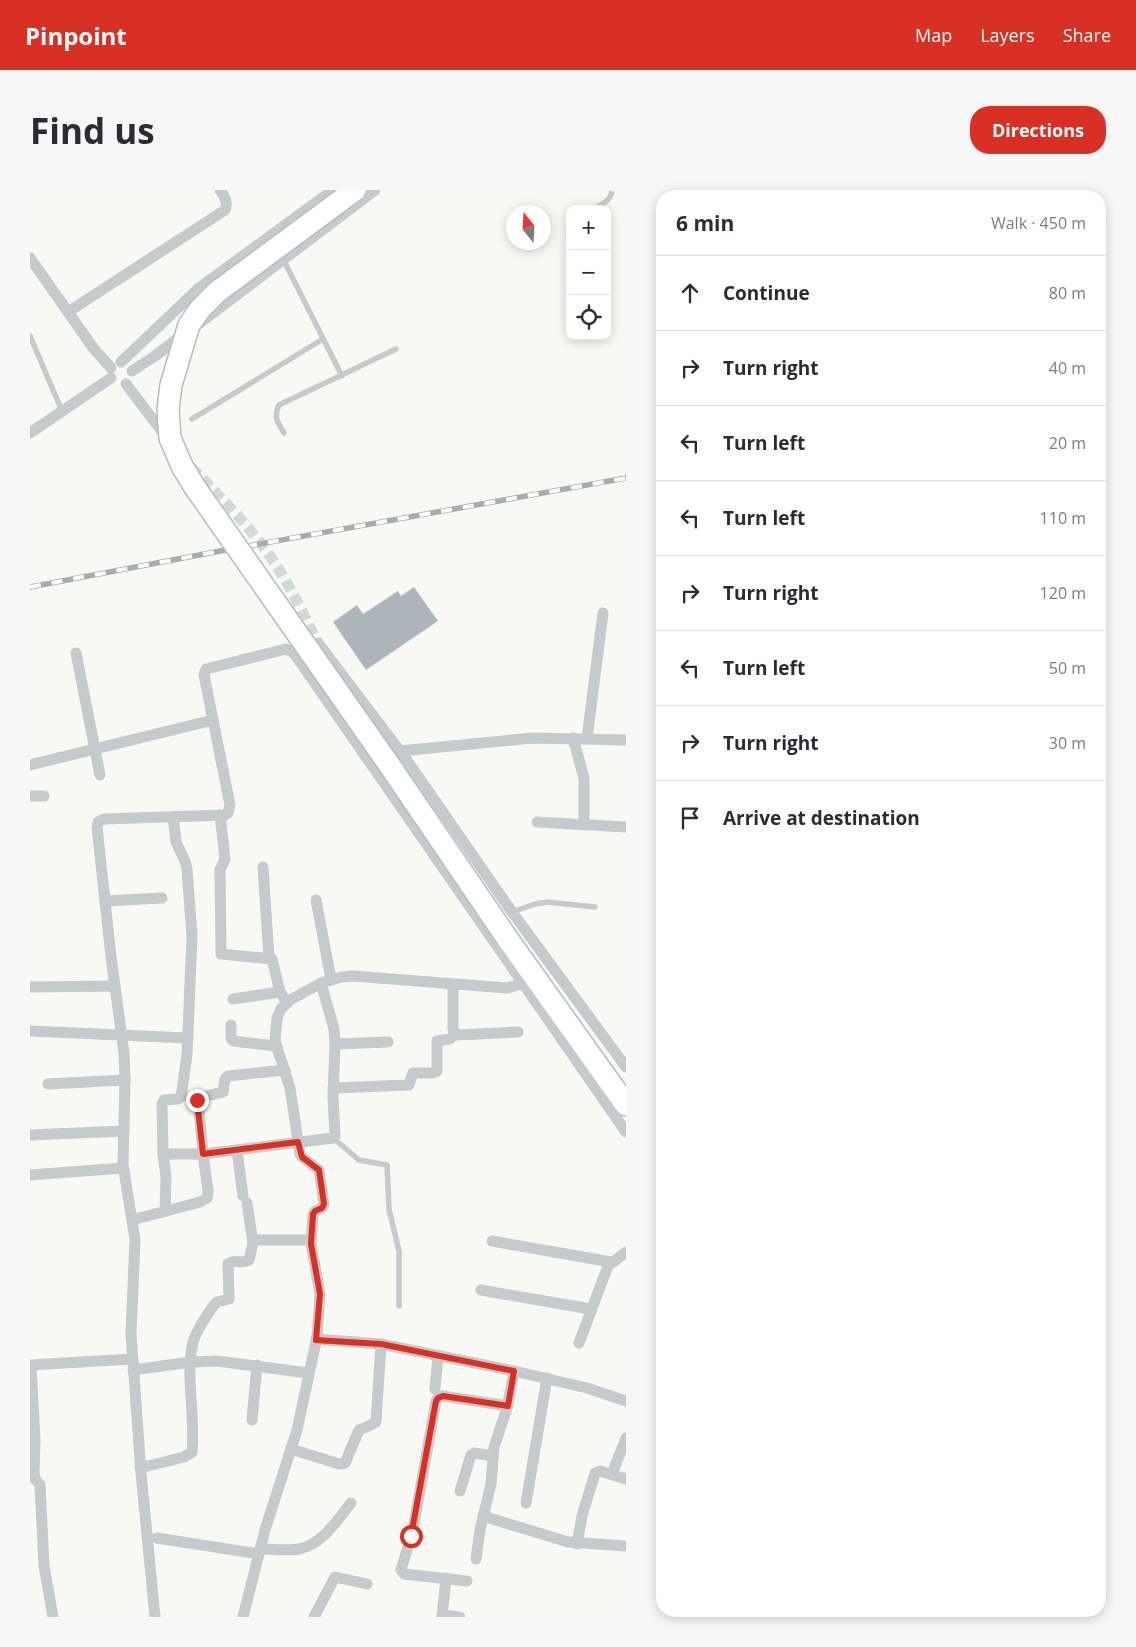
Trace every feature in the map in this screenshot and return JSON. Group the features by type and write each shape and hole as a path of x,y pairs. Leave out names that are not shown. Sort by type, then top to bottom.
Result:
{"highway":[{"path":"354,190 217,292 200,309 189,325 171,385 168,410 170,438 182,466 194,486 626,1106"}],"street":[{"path":"68,312 225,210 227,205 220,190"},
{"path":"30,433 62,411 114,369 199,288 332,190"},
{"path":"132,371 155,356 375,190"},
{"path":"32,266 94,349 114,369 119,384 126,384"},
{"path":"114,369 128,364 132,371 131,378 126,384"},
{"path":"126,384 187,463"},
{"path":"587,738 603,613"},
{"path":"318,643 400,751 512,912 626,1067"},
{"path":"155,1617 140,1468 133,1364 131,1310 135,1240 124,1168 125,1080 97,827 98,822 104,819 225,815 230,810 204,674 206,669 286,649 294,653 626,1132"},
{"path":"76,653 100,775"},
{"path":"30,765 213,720"},
{"path":"400,751 532,738 626,740"},
{"path":"572,738 584,778 584,824"},
{"path":"30,796 44,796"},
{"path":"220,815 225,859 220,870 221,954 269,958 274,961 280,992 287,1003"},
{"path":"165,1211 166,1177 163,1154 162,1104 164,1100 181,1097 188,1038 192,936 187,869 176,842 173,817"},
{"path":"537,822 626,826"},
{"path":"263,867 269,958"},
{"path":"105,901 162,898"},
{"path":"163,1154 203,1154 237,1150 332,1138 336,1133 333,1088 334,1029 316,900"},
{"path":"243,1617 260,1551 297,1430 316,1340 320,1294 311,1240 313,1214 322,1208 324,1204 319,1170 302,1157 290,1088 275,1041 277,1018 281,1009 287,1003 326,981 353,976 507,988 522,984"},
{"path":"453,984 453,1029 456,1034"},
{"path":"30,987 115,986"},
{"path":"233,998 280,992"},
{"path":"230,1025 233,1041 276,1046"},
{"path":"30,1031 188,1038"},
{"path":"333,1088 409,1085 413,1073 433,1073 438,1071 437,1041 450,1039 456,1034 518,1032"},
{"path":"335,1044 388,1042"},
{"path":"132,1220 200,1202 207,1198 208,1191 198,1098 223,1092 225,1080 228,1076 285,1070"},
{"path":"48,1084 125,1080"},
{"path":"30,1134 124,1131"},
{"path":"140,1468 184,1457 192,1452 191,1362 193,1344 198,1330 214,1304 230,1296 228,1264 249,1260 253,1243 237,1150"},
{"path":"30,1175 124,1168"},
{"path":"253,1243 256,1240 311,1240"},
{"path":"492,1240 611,1262"},
{"path":"579,1343 590,1309 608,1266 626,1252"},
{"path":"481,1290 590,1309"},
{"path":"316,1340 381,1344 547,1378 587,1388 626,1401"},
{"path":"291,1449 339,1464 345,1463 359,1430 376,1422 381,1344"},
{"path":"435,1389 438,1356"},
{"path":"53,1617 44,1566 40,1485 35,1479 34,1473 35,1440 30,1366 217,1361 308,1373"},
{"path":"252,1420 258,1365"},
{"path":"476,1559 483,1516 491,1484 494,1447 508,1406 514,1371"},
{"path":"526,1503 547,1378"},
{"path":"467,1580 404,1574 401,1570 413,1530 436,1401 443,1396 508,1406"},
{"path":"612,1474 626,1438"},
{"path":"460,1491 471,1455 474,1453 494,1456"},
{"path":"577,1544 582,1516 595,1473 600,1471 626,1479"},
{"path":"157,1538 260,1551 295,1549 309,1545 329,1530 351,1503"},
{"path":"483,1516 577,1544 626,1546"},
{"path":"314,1617 335,1577 367,1584"},
{"path":"446,1578 442,1616 460,1617"}],"lane":[{"path":"601,205 609,200 612,190"},
{"path":"283,259 342,376"},
{"path":"30,336 62,411"},
{"path":"192,420 323,339"},
{"path":"284,433 275,418 279,405 396,349"},
{"path":"512,912 547,902 595,907"},
{"path":"332,1138 359,1160 387,1165 389,1210 399,1251 400,1306"}],"building":[{"path":"414,587 438,621 366,670 333,622 357,605 363,614 398,591 401,596"}],"tunnel":[{"path":"191,467 235,513 265,549 286,581 318,643"}],"railway":[{"path":"30,587 626,478"}],"route":[{"path":"197,1100 203,1154 298,1142 302,1157 319,1170 324,1206 313,1214 311,1244 320,1294 316,1340 381,1344 514,1371 508,1406 443,1396 436,1401 411,1536"}]}
